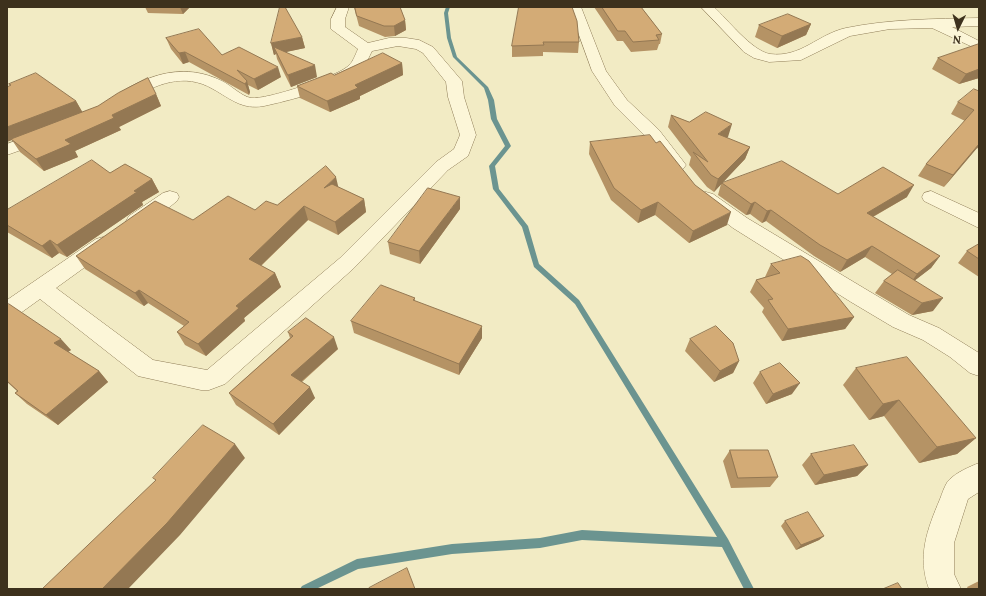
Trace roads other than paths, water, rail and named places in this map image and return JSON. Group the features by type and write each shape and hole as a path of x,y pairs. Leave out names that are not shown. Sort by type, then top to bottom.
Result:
{"street":[{"path":"343,7 338,19 338,29 366,48"},
{"path":"575,7 599,71 621,103 653,134 690,180 713,203 740,223 877,307 958,350 979,366"},
{"path":"707,7 749,49 759,55 769,58 796,56 846,32 890,25 931,22 979,22"},
{"path":"931,22 979,46"},
{"path":"41,288 147,368 201,380 216,378 347,263 442,166 462,152 468,135 456,97 454,81 428,50 423,46 415,44 383,42 366,48 359,62 347,73 283,97 256,103 237,100 218,85 192,75 160,78 136,89 109,107"},
{"path":"7,150 56,131"},
{"path":"7,311 170,197"},
{"path":"931,197 979,221"},
{"path":"945,589 939,574 939,543 958,490 979,476"}],"waterway":[{"path":"448,7 446,13 449,38 455,57 486,87 491,100 494,119 508,146 492,166 496,189 525,226 536,265 577,302 725,542"},
{"path":"305,589 357,564 452,549 540,543 582,535 725,542"},
{"path":"725,542 749,589"}]}
